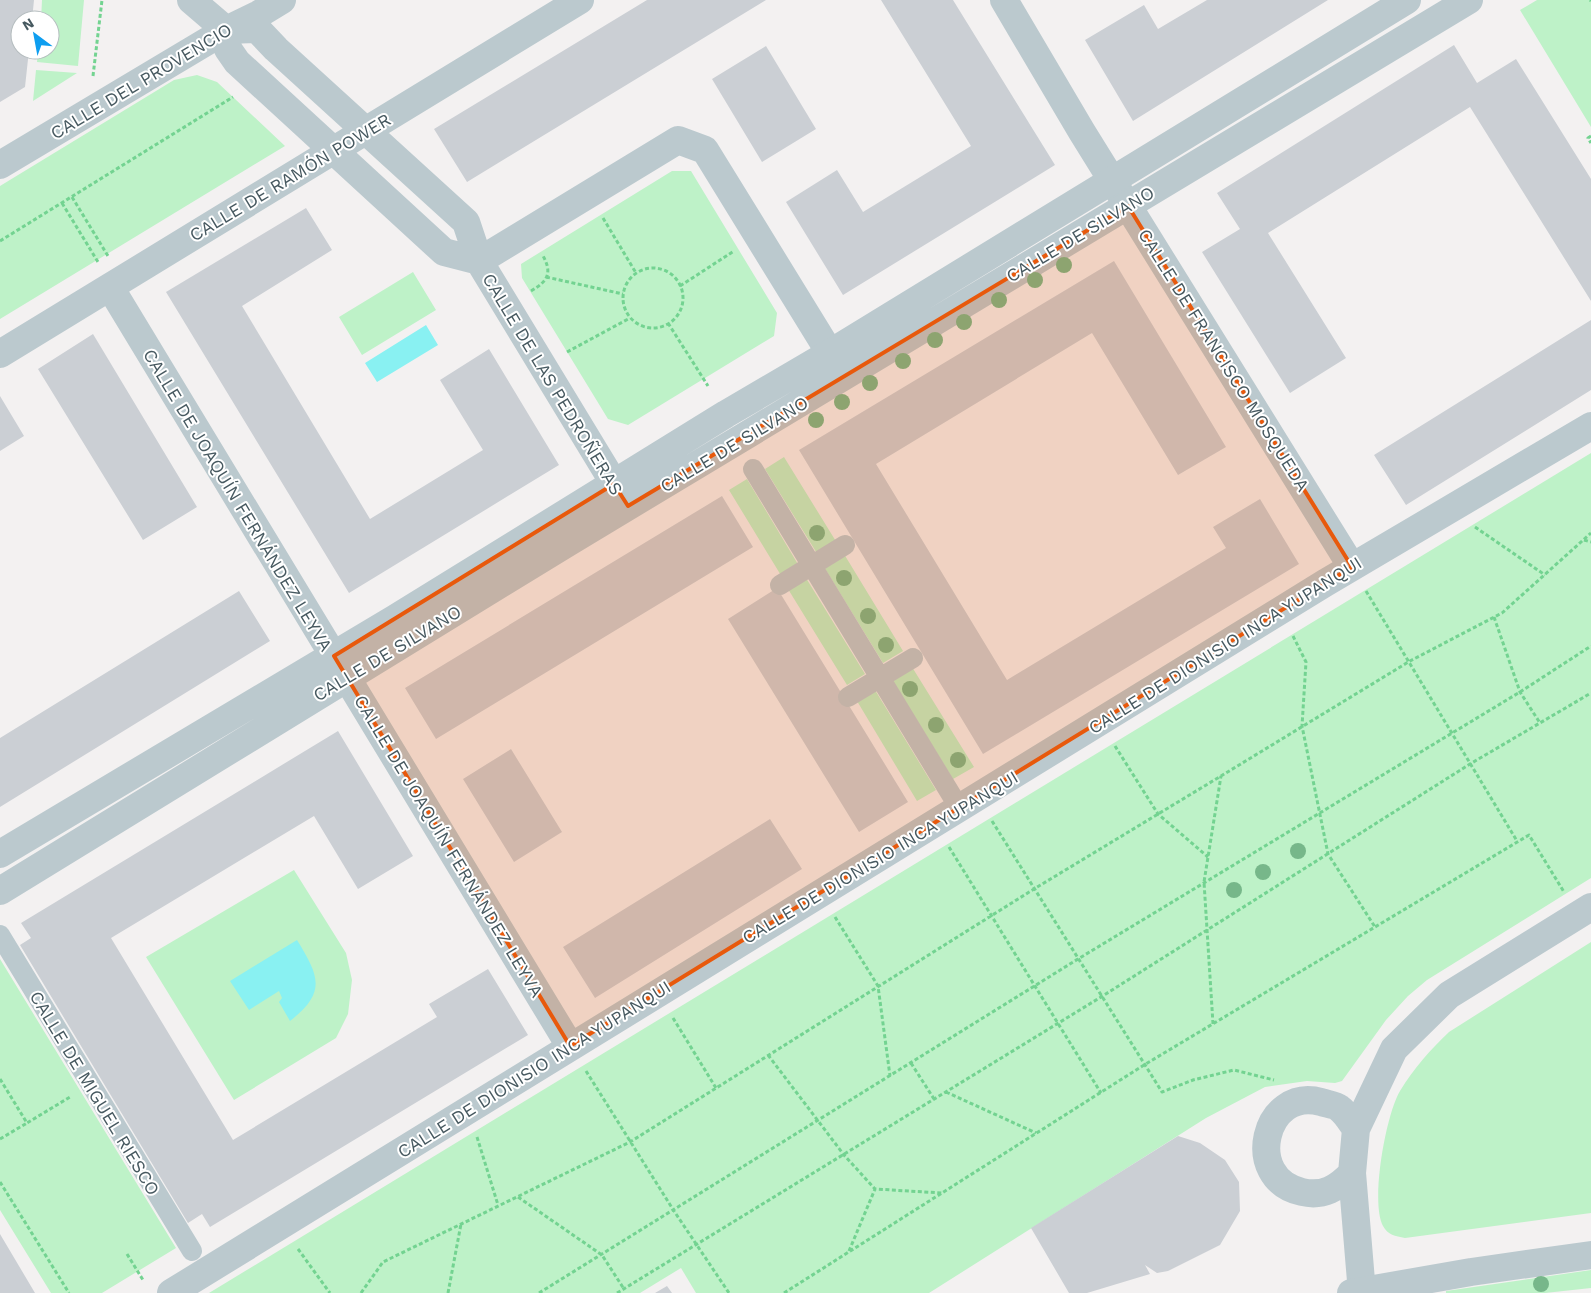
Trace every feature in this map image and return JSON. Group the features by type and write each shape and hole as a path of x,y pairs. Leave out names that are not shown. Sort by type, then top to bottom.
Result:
{"street":[{"path":"192,0 226,30"},
{"name":"CALLE DEL PROVENCIO","path":"0,165 226,30 282,0"},
{"name":"CALLE DE RAMÓN POWER","path":"0,354 105,276 368,130 580,0"},
{"name":"CALLE DE FRANCISCO MOSQUEDA","path":"1004,0 1128,206 1352,567"},
{"name":"CALLE DE SILVANO","path":"621,495 726,414 830,354 1407,0"},
{"name":"CALLE DE SILVANO","path":"0,891 340,667 621,495 782,416 1469,0"},
{"name":"CALLE DE LAS PEDROÑERAS","path":"479,261 444,252 237,62 228,49 226,30 257,29 276,49 368,130 466,222 479,261 621,495"},
{"path":"479,261 678,140 705,150 830,354"},
{"name":"CALLE DE JOAQUÍN FERNÁNDEZ LEYVA","path":"105,276 577,1056"},
{"name":"CALLE DE DIONISIO INCA YUPANQUI","path":"171,1293 577,1056 1352,567 1591,426"},
{"path":"753,469 952,796"},
{"path":"780,585 845,545"},
{"path":"848,697 913,658"},
{"name":"CALLE DE SILVANO","path":"0,854 340,667"},
{"path":"1579,902 1449,995 1394,1049 1356,1129 1352,1173 1358,1292 1591,1254"},
{"name":"CALLE DE MIGUEL RIESCO","path":"0,935 192,1251"},
{"path":"1352,1173 1341,1185 1327,1192 1310,1194 1295,1191 1281,1182 1271,1170 1266,1155 1266,1139 1271,1124 1282,1111 1296,1103 1312,1100 1338,1107 1356,1129"}],"path":[{"path":"92,84 102,0"},
{"path":"0,242 240,93"},
{"path":"1591,136 1588,138 1591,143"},
{"path":"72,197 110,259"},
{"path":"62,203 105,276"},
{"path":"599,211 636,273"},
{"path":"680,286 741,247"},
{"path":"528,293 542,284 546,277 548,265 538,248"},
{"path":"651,269 666,272 674,277 680,286 682,302 675,318 668,323 652,328 636,323 630,318 623,302 623,294 625,286 636,273 651,269"},
{"path":"546,277 623,294"},
{"path":"567,352 630,318"},
{"path":"668,323 708,386"},
{"path":"1472,526 1546,574"},
{"path":"361,1293 383,1262 630,1142 1034,889 1302,726 1410,661 1502,613 1591,533"},
{"path":"1584,540 1591,542"},
{"path":"1366,590 1517,842"},
{"path":"1493,617 1520,692 1540,723"},
{"path":"1292,635 1306,662 1302,726 1328,854 1375,927"},
{"path":"540,1293 911,1064 1078,958 1520,692 1591,646"},
{"path":"617,1293 1101,997 1470,764 1591,693"},
{"path":"1113,744 1158,814 1208,857"},
{"path":"1213,1024 1209,929 1204,882 1221,776"},
{"path":"990,819 1162,1092 1193,1080 1234,1070 1277,1081"},
{"path":"784,1293 1144,1065 1529,835 1579,902"},
{"path":"947,844 1101,1093"},
{"path":"833,914 878,986 890,1076"},
{"path":"670,1013 716,1088"},
{"path":"768,1055 844,1155 875,1189 942,1193"},
{"path":"577,1056 674,1211 729,1293"},
{"path":"911,1064 934,1099"},
{"path":"0,1079 28,1122"},
{"path":"946,1092 1036,1133"},
{"name":"CALLE DE MIGUEL RIESCO","path":"0,1139 73,1095"},
{"path":"475,1131 498,1205"},
{"path":"0,1182 69,1293"},
{"path":"848,1252 875,1189"},
{"path":"517,1196 602,1255 624,1289"},
{"path":"448,1293 461,1224"},
{"path":"294,1242 330,1293"},
{"path":"127,1254 143,1280"}],"highlighted area":[{"path":"1128,206 1352,567 570,1046 334,656 614,484 628,506"}],"green space":[{"path":"42,0 84,0 78,66 37,62 37,60 60,60 60,10 42,10"},
{"path":"1537,0 1591,0 1591,127 1520,10"},
{"path":"36,70 77,73 33,101"},
{"path":"197,75 217,82 285,146 0,319 0,186 174,80"},
{"path":"672,171 691,171 777,313 774,336 628,425 608,419 522,278 521,264"},
{"path":"413,272 436,310 362,355 339,317"},
{"path":"1591,453 1591,878 1427,980 1408,996 1386,1020 1342,1081 1335,1083 1307,1081 1265,1087 1206,1118 929,1293 696,1293 681,1268 640,1293 209,1293"},
{"path":"784,457 837,543 818,555 765,469"},
{"path":"747,479 799,566 782,577 729,490"},
{"path":"844,554 903,651 883,663 824,567"},
{"path":"806,578 865,674 847,685 788,589"},
{"path":"912,667 974,767 953,779 892,680"},
{"path":"875,690 936,790 917,801 857,701"},
{"path":"294,870 346,953 352,980 348,1014 336,1038 234,1100 146,957"},
{"path":"1591,942 1591,1213 1405,1238 1390,1233 1383,1226 1379,1214 1378,1198 1381,1158 1395,1102 1405,1083 1423,1059 1449,1032"},
{"path":"0,959 176,1248 102,1293 51,1293 0,1210"},
{"path":"1591,1270 1591,1288 1545,1293 1446,1293 1446,1291"}],"water":[{"path":"426,325 438,345 377,382 365,363"},
{"path":"297,940 310,964 316,983 310,1001 290,1021 279,1002 282,998 279,991 249,1010 230,981"}],"building":[{"path":"0,0 34,0 33,10 10,10 10,60 28,60 25,87 0,102"},
{"path":"647,0 766,0 467,182 434,129"},
{"path":"881,0 953,0 1055,165 843,295 786,202 837,170 863,212 971,146"},
{"path":"1207,0 1328,0 1133,121 1085,40 1144,5 1158,29"},
{"path":"1454,45 1477,83 1516,59 1591,179 1591,301 1470,107 1268,233 1346,358 1290,393 1202,252 1240,229 1217,193"},
{"path":"766,46 816,129 762,162 712,79"},
{"path":"306,208 332,250 242,306 370,519 483,450 440,380 489,349 559,465 349,593 166,292"},
{"path":"1114,261 1226,447 1178,475 1092,333 876,464 1007,680 1226,548 1213,527 1260,499 1299,564 983,754 799,450"},
{"path":"1591,320 1591,390 1406,505 1374,455"},
{"path":"93,334 197,507 143,540 38,369"},
{"path":"0,396 24,436 0,451"},
{"path":"722,496 753,547 436,739 405,688"},
{"path":"777,588 908,802 859,832 728,619"},
{"path":"239,591 270,641 0,807 0,738"},
{"path":"338,731 413,856 358,889 314,816 111,938 233,1140 437,1017 429,1004 488,969 528,1035 210,1227 202,1214 188,1223 20,945 31,938 21,923"},
{"path":"511,749 562,832 514,862 463,779"},
{"path":"770,819 802,869 595,998 563,947"},
{"path":"1178,1136 1200,1143 1225,1160 1239,1182 1240,1211 1220,1245 1168,1271 1157,1273 1145,1265 1150,1274 1087,1293 1069,1293 1031,1228"},
{"path":"0,1234 35,1293 0,1293"},
{"path":"667,1286 672,1293 655,1293"}]}
